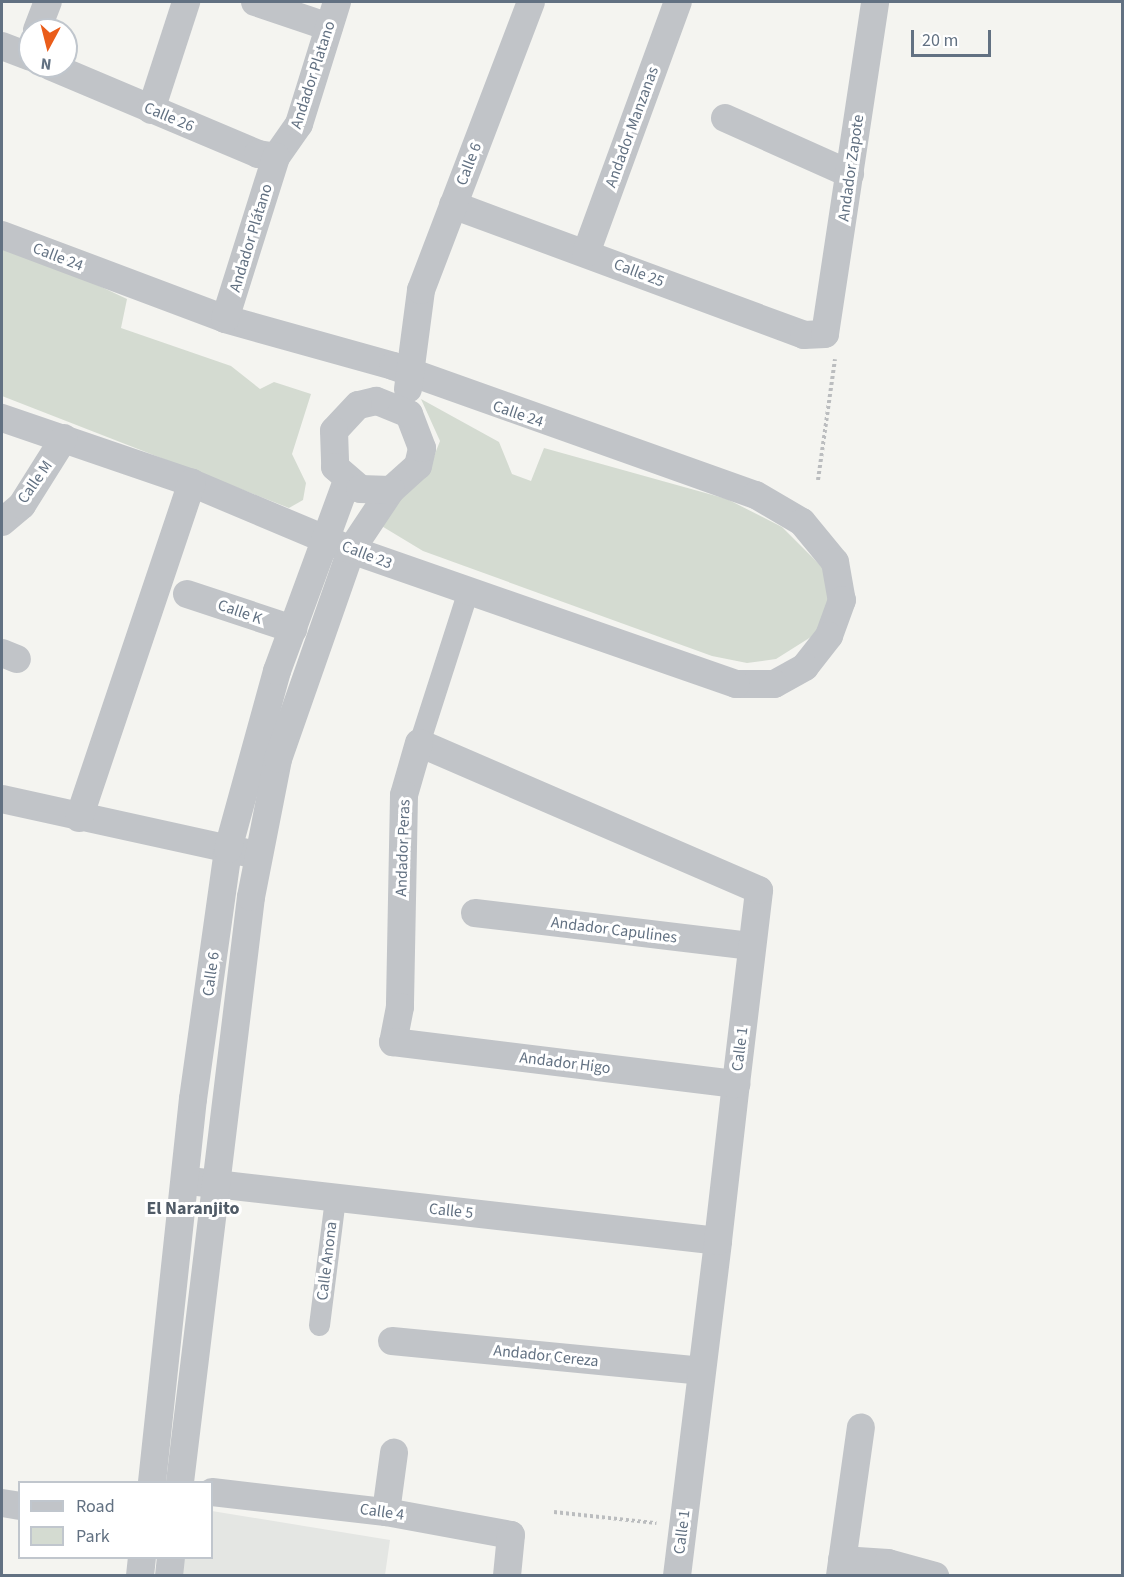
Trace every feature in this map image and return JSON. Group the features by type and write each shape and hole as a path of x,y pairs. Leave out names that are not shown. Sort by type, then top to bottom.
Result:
{"street":[{"path":"42,18 48,2"},
{"path":"151,110 186,2"},
{"path":"255,2 333,14"},
{"name":"Calle 6","path":"376,401 401,369 412,327 453,205 531,2"},
{"name":"Andador Manzanas","path":"586,253 678,2"},
{"name":"Andador Zapote","path":"825,334 875,2"},
{"name":"Andador Platano","path":"281,152 333,14"},
{"name":"Calle 26","path":"78,77 151,110 281,152"},
{"path":"725,118 850,174"},
{"name":"Andador Plátano","path":"225,319 281,152"},
{"name":"Calle 25","path":"453,205 804,335 825,334"},
{"name":"Calle 24","path":"2,235 225,319 401,369 756,495 802,522 835,561 842,600 830,636 805,667 774,684 736,684"},
{"name":"Calle 6","path":"401,369 409,414"},
{"path":"376,401 409,414 422,448 407,481 391,490 375,492 347,481 333,458 334,431 343,416 376,401"},
{"name":"Calle 23","path":"2,418 192,483 351,550 736,684"},
{"name":"Calle M","path":"2,522 22,505 64,438"},
{"name":"Calle 6","path":"152,1481 184,1180 228,849 293,629 347,481"},
{"path":"79,818 192,483"},
{"name":"Calle 6","path":"180,1481 259,855 278,759 351,550 391,490"},
{"name":"Andador Peras","path":"393,1042 400,1007 404,795 468,590"},
{"name":"Calle K","path":"187,594 293,629"},
{"name":"Calle 1","path":"419,744 759,890 677,1575"},
{"path":"2,799 79,818 259,855"},
{"name":"Andador Capulines","path":"475,914 752,946"},
{"name":"Andador Higo","path":"393,1042 736,1084"},
{"name":"Calle 5","path":"184,1180 718,1241"},
{"name":"Calle Anona","path":"319,1325 335,1198"},
{"name":"Andador Cereza","path":"392,1341 701,1371"},
{"path":"861,1427 841,1568 888,1563 935,1575"},
{"path":"386,1512 394,1453"},
{"name":"Calle 4","path":"213,1492 386,1512 511,1535 507,1575"},
{"path":"2,1503 18,1506"},
{"path":"140,1575 142,1559"},
{"path":"169,1575 171,1559"}],"path":[{"path":"818,480 836,353 825,334"},
{"path":"554,1512 683,1526"}],"shaded area":[{"path":"213,1511 390,1540 385,1575 176,1576 176,1559 213,1559"}],"green space":[{"path":"2,240 127,299 121,328 231,366 260,389 274,382 311,394 292,454 306,483 303,500 289,508 2,396"},
{"path":"421,399 499,442 512,474 531,481 544,448 727,499 782,527 822,567 832,603 822,630 776,659 747,663 712,656 423,551 375,522 427,474 440,441"}],"district":[{"name":"El Naranjito","path":"193,1209"}]}
